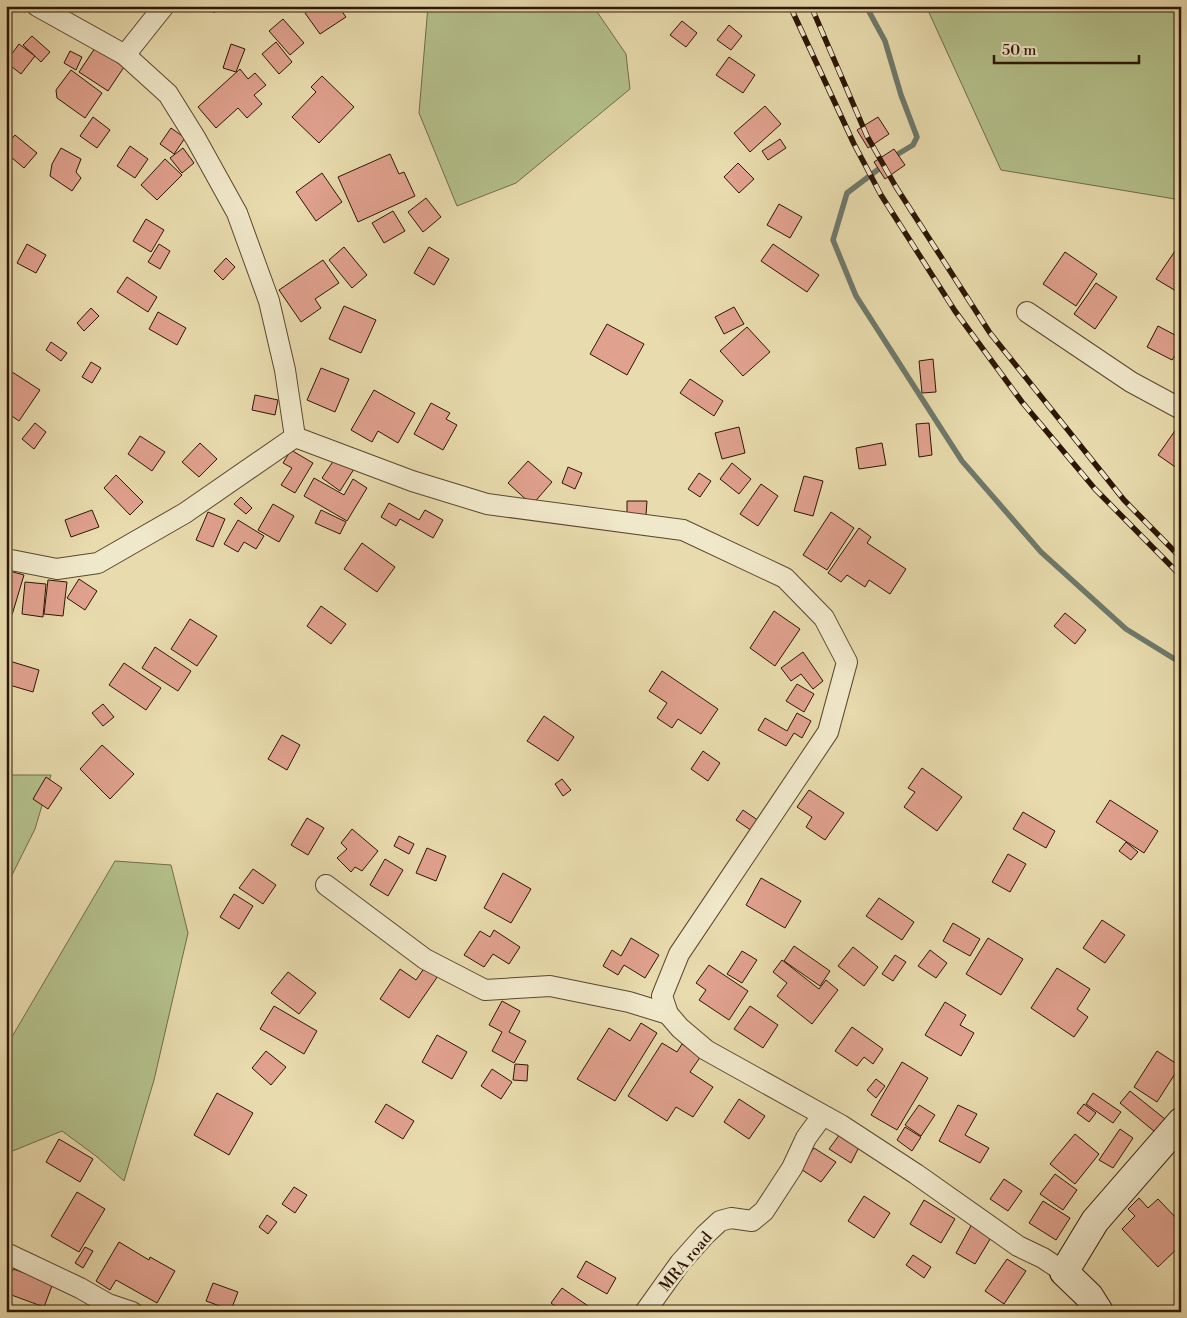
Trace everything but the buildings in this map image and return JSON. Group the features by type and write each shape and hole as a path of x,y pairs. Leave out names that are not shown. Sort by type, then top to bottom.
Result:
{"street":[{"path":"37,6 125,55 168,94 196,139 237,214 269,301 285,370 296,437"},
{"path":"125,55 164,6"},
{"path":"1027,312 1131,382 1181,409"},
{"path":"6,559 58,568 98,563 186,513 296,437"},
{"path":"296,437 412,482 487,504 683,530 785,578 824,618 847,662 828,732 679,954 662,996 668,1014 680,1028 706,1050 841,1125 916,1174 1018,1246 1043,1258 1064,1272 1089,1296 1099,1312"},
{"path":"326,885 424,958 485,990 550,986 629,1002 668,1014"},
{"name":"MRA road","path":"645,1312 680,1263 720,1221 731,1218 752,1221 764,1211 792,1168 806,1138 822,1116"},
{"path":"1064,1272 1094,1221 1181,1122"},
{"path":"6,1253 80,1288 108,1304 132,1312"}],"green space":[{"path":"428,6 593,6 626,54 630,89 516,183 457,206 419,113"},
{"path":"926,6 1181,6 1181,200 1001,170"},
{"path":"6,775 51,775 35,829 6,887"},
{"path":"115,861 171,865 188,933 154,1080 124,1181 96,1156 62,1131 6,1155 6,1047"}],"waterway":[{"path":"866,6 885,41 901,95 917,137 913,145 893,157"},
{"path":"884,165 847,193 833,240 856,296 962,461 1041,552 1126,629 1181,663"}],"railway":[{"path":"790,6 854,144 881,195 955,311 1022,402 1095,489 1181,576"},
{"path":"811,6 867,136 896,187 990,333 1124,500 1181,558"}]}
